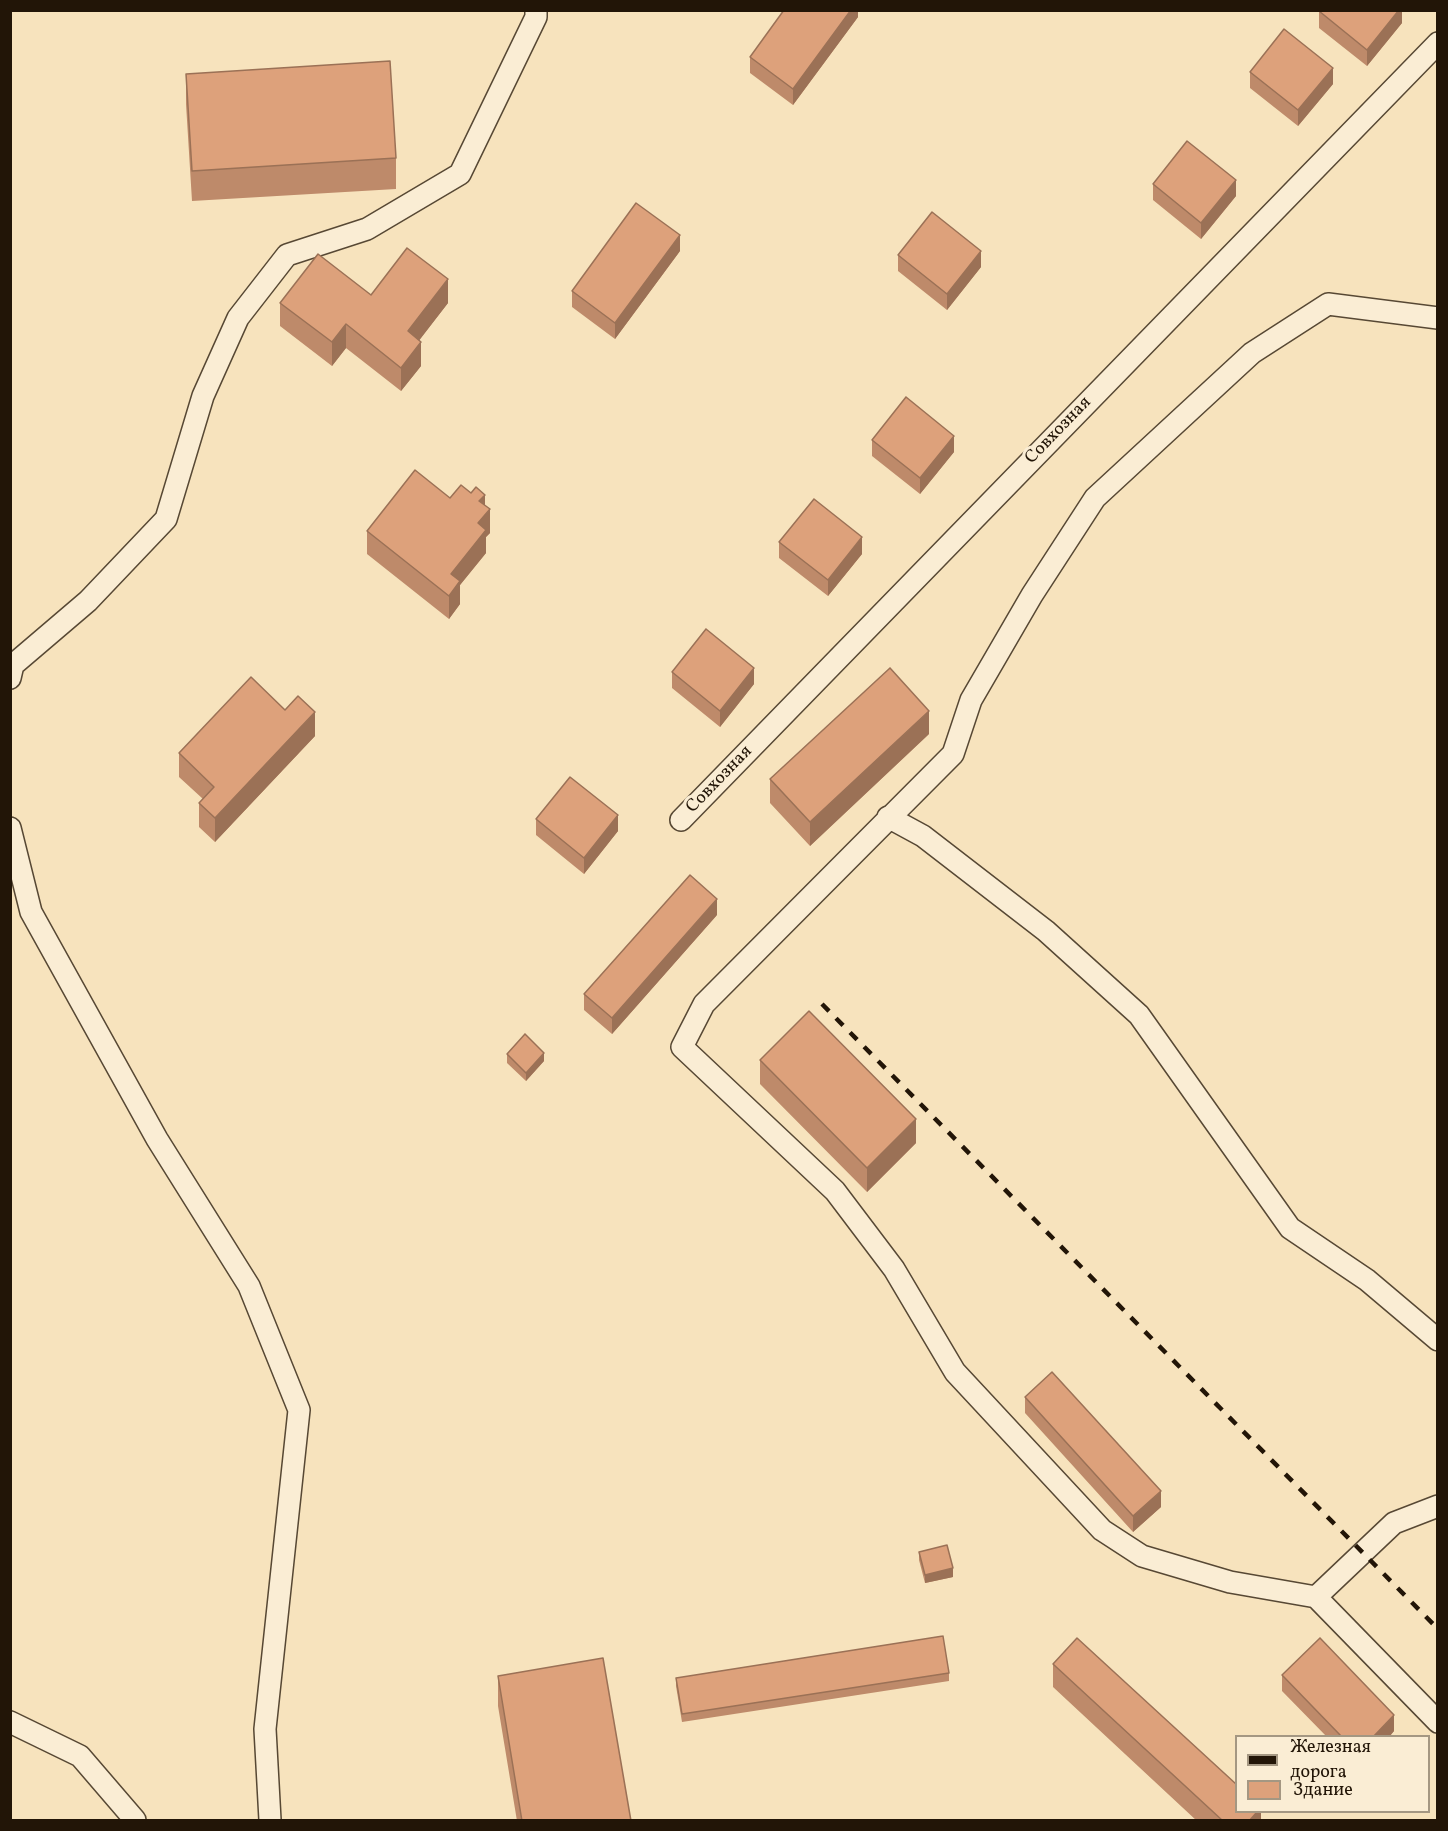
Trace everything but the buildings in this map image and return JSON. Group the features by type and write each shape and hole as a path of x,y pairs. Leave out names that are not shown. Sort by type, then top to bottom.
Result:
{"lane":[{"path":"10,678 13,665 88,601 166,519 203,396 238,318 287,255 367,229 460,174 536,17 536,10"},
{"name":"Совхозная","path":"681,820 1437,43"},
{"path":"1437,318 1328,304 1252,353 1095,498 1032,595 971,699 953,754 704,1004 682,1047 835,1191 894,1269 955,1372 1102,1530 1142,1556 1230,1582 1316,1597 1437,1722"},
{"path":"888,817 923,836 1046,931 1139,1015 1290,1228 1367,1280 1437,1340"},
{"path":"10,828 31,912 157,1139 249,1286 299,1410 265,1729 270,1821"},
{"path":"1316,1597 1394,1523 1437,1506"},
{"path":"10,1722 80,1756 135,1821"}],"railway":[{"path":"822,1004 1438,1629"}]}
